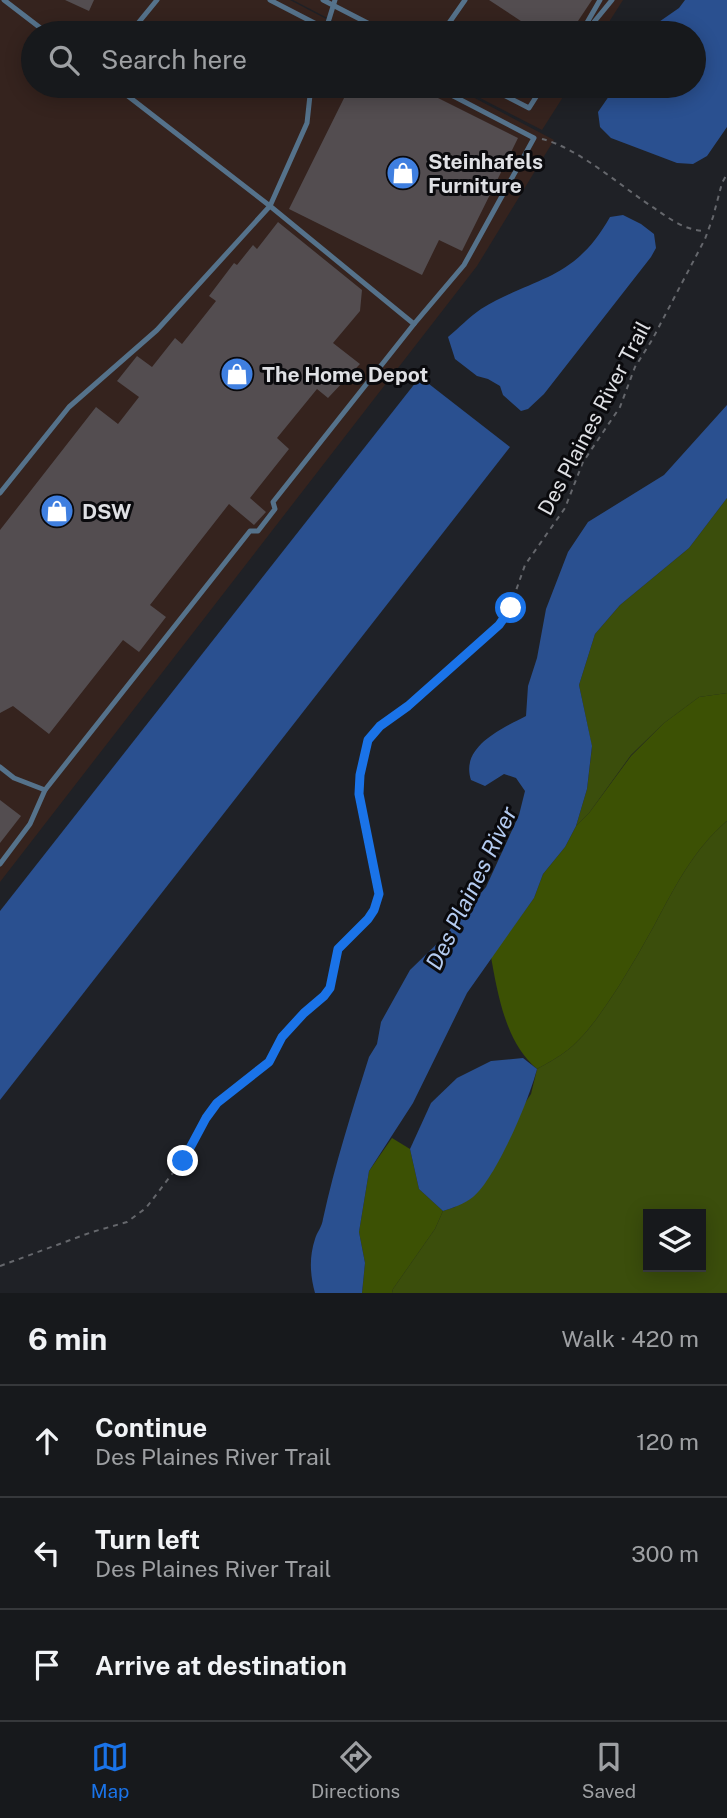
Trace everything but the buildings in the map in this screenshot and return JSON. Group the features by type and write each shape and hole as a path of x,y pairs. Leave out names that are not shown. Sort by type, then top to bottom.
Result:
{"lane":[{"path":"0,6 4,0 31,21"},
{"path":"140,21 157,0"},
{"path":"270,0 307,21"},
{"path":"323,0 334,3 366,21"},
{"path":"450,21 465,0"},
{"path":"589,21 600,0"},
{"path":"594,21 612,0"},
{"path":"328,21 334,3"},
{"path":"130,98 270,206 414,324"},
{"path":"0,492 69,407 157,330 270,206 307,124 310,98"},
{"path":"0,864 30,824 45,790 250,531 258,531 275,509 273,502 464,264 534,138 457,98"},
{"path":"509,98 529,108 535,98"},
{"path":"0,767 14,778 45,790"}],"path":[{"path":"534,138 545,139 578,156 675,222 698,231 708,231"},
{"name":"Des Plaines River Trail","path":"0,1266 127,1222 146,1208 183,1161 217,1103 269,1062 282,1037 330,988 338,949 368,919 379,894 359,794 360,775 368,740 380,726 408,706 507,616 525,565 565,508 583,462 620,407 635,367 652,340 708,231 727,174"}],"shaded area":[{"path":"0,0 290,0 330,21 21,21 21,98 475,98 554,140 477,266 0,882"},
{"path":"293,0 623,0 610,21 333,21"},
{"path":"480,98 562,98 542,130"}],"green space":[{"path":"727,498 727,693 699,697 664,723 631,755 589,813 576,826 587,789 592,747 579,685 595,634 620,605 689,548"},
{"path":"727,693 727,821 704,844 686,870 627,974 592,1024 569,1049 537,1069 518,1046 505,1018 491,957 534,898 543,874 565,847 576,826 589,813 631,756 664,723 699,697"},
{"path":"727,821 727,1293 392,1293 435,1229 443,1211 455,1207 531,1094 537,1069 569,1049 592,1024 616,991 669,897 704,844"},
{"path":"392,1138 410,1149 419,1189 443,1211 435,1229 392,1293 362,1293 365,1263 359,1232 369,1171"}],"water":[{"path":"685,0 727,0 727,127 707,156 693,164 677,163 611,138 600,127 598,112 608,98 706,98 706,21 660,21 679,8"},
{"path":"623,215 654,234 656,248 544,394 528,409 521,411 503,395 500,386 477,376 455,359 448,337 468,319 501,298 568,266 596,238 610,217"},
{"path":"420,377 510,447 0,1100 0,911"},
{"path":"727,405 727,498 689,548 620,605 595,634 579,685 592,746 587,789 576,826 565,847 543,874 534,898 467,993 413,1103 369,1171 359,1232 365,1263 362,1293 315,1293 311,1266 313,1246 369,1057 377,1044 381,1022 410,970 443,938 486,887 519,815 525,791 516,778 504,774 485,786 471,780 471,758 485,740 526,716 528,686 537,658 546,609 568,552 588,522 664,475"},
{"path":"523,1058 537,1069 527,1099 501,1156 492,1173 473,1197 443,1211 419,1189 410,1149 431,1103 457,1078 491,1061"}],"place":[{"name":"Steinhafels Furniture","path":"403,173"},
{"name":"The Home Depot","path":"237,374"},
{"name":"DSW","path":"57,511"}],"route":[{"path":"183,1161 217,1103 269,1062 282,1037 324,996 330,988 334,958 338,949 374,910 379,894 359,794 360,775 368,740 380,726 408,706 499,625 511,608"}],"water label":[{"name":"Des Plaines River","path":"471,888"}]}
